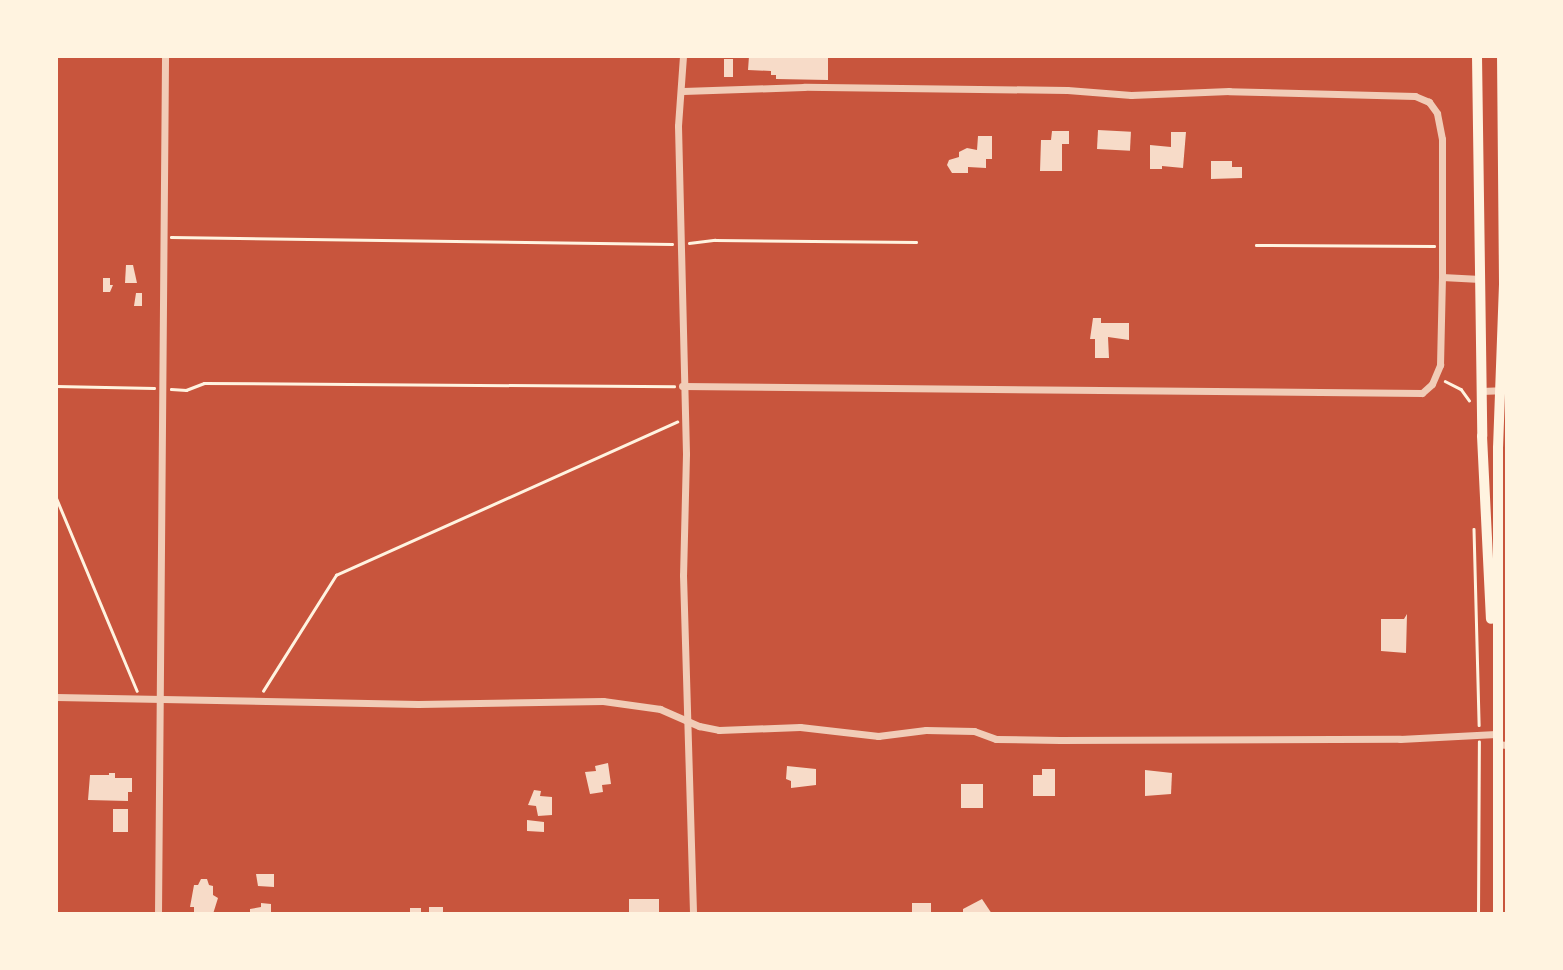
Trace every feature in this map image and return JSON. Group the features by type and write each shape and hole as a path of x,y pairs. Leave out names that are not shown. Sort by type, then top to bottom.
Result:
{"main road":[{"path":"1477,56 1481,391 1500,741"},
{"path":"1497,914 1504,391 1502,56"}],"street":[{"path":"158,914 160,388 165,237 165,56"},
{"path":"683,56 683,91 678,126 684,418 683,575 693,914"},
{"path":"682,386 1410,393 1428,390 1436,376 1441,354 1443,139 1437,113 1429,102 1400,94 1242,91 1146,92 1131,95 1036,89 804,87 683,91"},
{"path":"1442,277 1480,279"},
{"path":"1504,283 1507,301"},
{"path":"1481,391 1504,391"},
{"path":"56,697 418,704 603,701 660,709 687,721 719,730 800,727 878,736 926,730 974,731 996,739 1060,740 1400,739 1479,734 1500,741"}],"path":[{"path":"165,237 682,244 715,240 916,242"},
{"path":"1256,244 1442,246"},
{"path":"1436,376 1461,389 1470,402"},
{"path":"56,386 186,390 204,383 682,386"},
{"path":"258,700 336,575 684,418"},
{"path":"56,497 139,697"},
{"path":"1474,518 1479,734 1478,914"}],"building":[{"path":"749,56 828,56 828,80 776,79 776,75 771,75 771,71 748,70"},
{"path":"724,59 733,59 733,77 724,77"},
{"path":"1098,130 1131,132 1130,151 1097,149"},
{"path":"1052,131 1069,131 1069,144 1062,144 1062,171 1040,171 1041,140 1051,140"},
{"path":"1171,132 1186,132 1183,168 1162,166 1162,169 1150,169 1150,145 1171,147"},
{"path":"978,136 992,136 992,159 986,159 986,168 968,167 968,173 952,173 947,165 949,160 959,157 959,152 967,148 977,150"},
{"path":"1211,161 1232,161 1232,167 1242,167 1242,178 1211,179"},
{"path":"126,265 133,265 137,283 125,283"},
{"path":"103,278 110,278 110,285 113,285 110,292 103,292"},
{"path":"136,293 142,293 142,306 134,306"},
{"path":"1093,318 1101,318 1101,323 1129,323 1129,340 1108,337 1109,358 1095,358 1095,339 1090,339"},
{"path":"1407,614 1406,653 1381,651 1381,619 1404,619"},
{"path":"608,763 611,784 602,785 603,792 590,794 585,772 596,771 595,766"},
{"path":"787,766 816,769 816,785 791,788 791,781 786,779"},
{"path":"1042,769 1055,769 1055,796 1033,796 1033,775 1042,775"},
{"path":"1145,770 1172,773 1171,794 1145,796"},
{"path":"115,773 115,778 132,778 132,792 128,792 128,801 88,800 90,775"},
{"path":"961,784 983,784 983,808 961,808"},
{"path":"534,790 541,791 540,796 552,797 552,815 538,816 536,806 528,805"},
{"path":"113,809 128,809 128,832 113,832"},
{"path":"527,820 544,822 544,832 527,831"},
{"path":"256,874 274,874 274,887 258,886"},
{"path":"201,879 207,879 209,885 213,886 213,895 218,898 213,914 194,914 194,907 190,907 194,885 198,885"},
{"path":"629,899 659,899 659,914 629,914"},
{"path":"982,899 992,914 963,914 963,909"},
{"path":"261,903 271,904 271,914 250,914 250,909 261,907"},
{"path":"912,903 931,903 931,914 912,914"},
{"path":"429,907 443,907 443,914 429,914"},
{"path":"410,908 421,908 421,914 410,914"}]}
